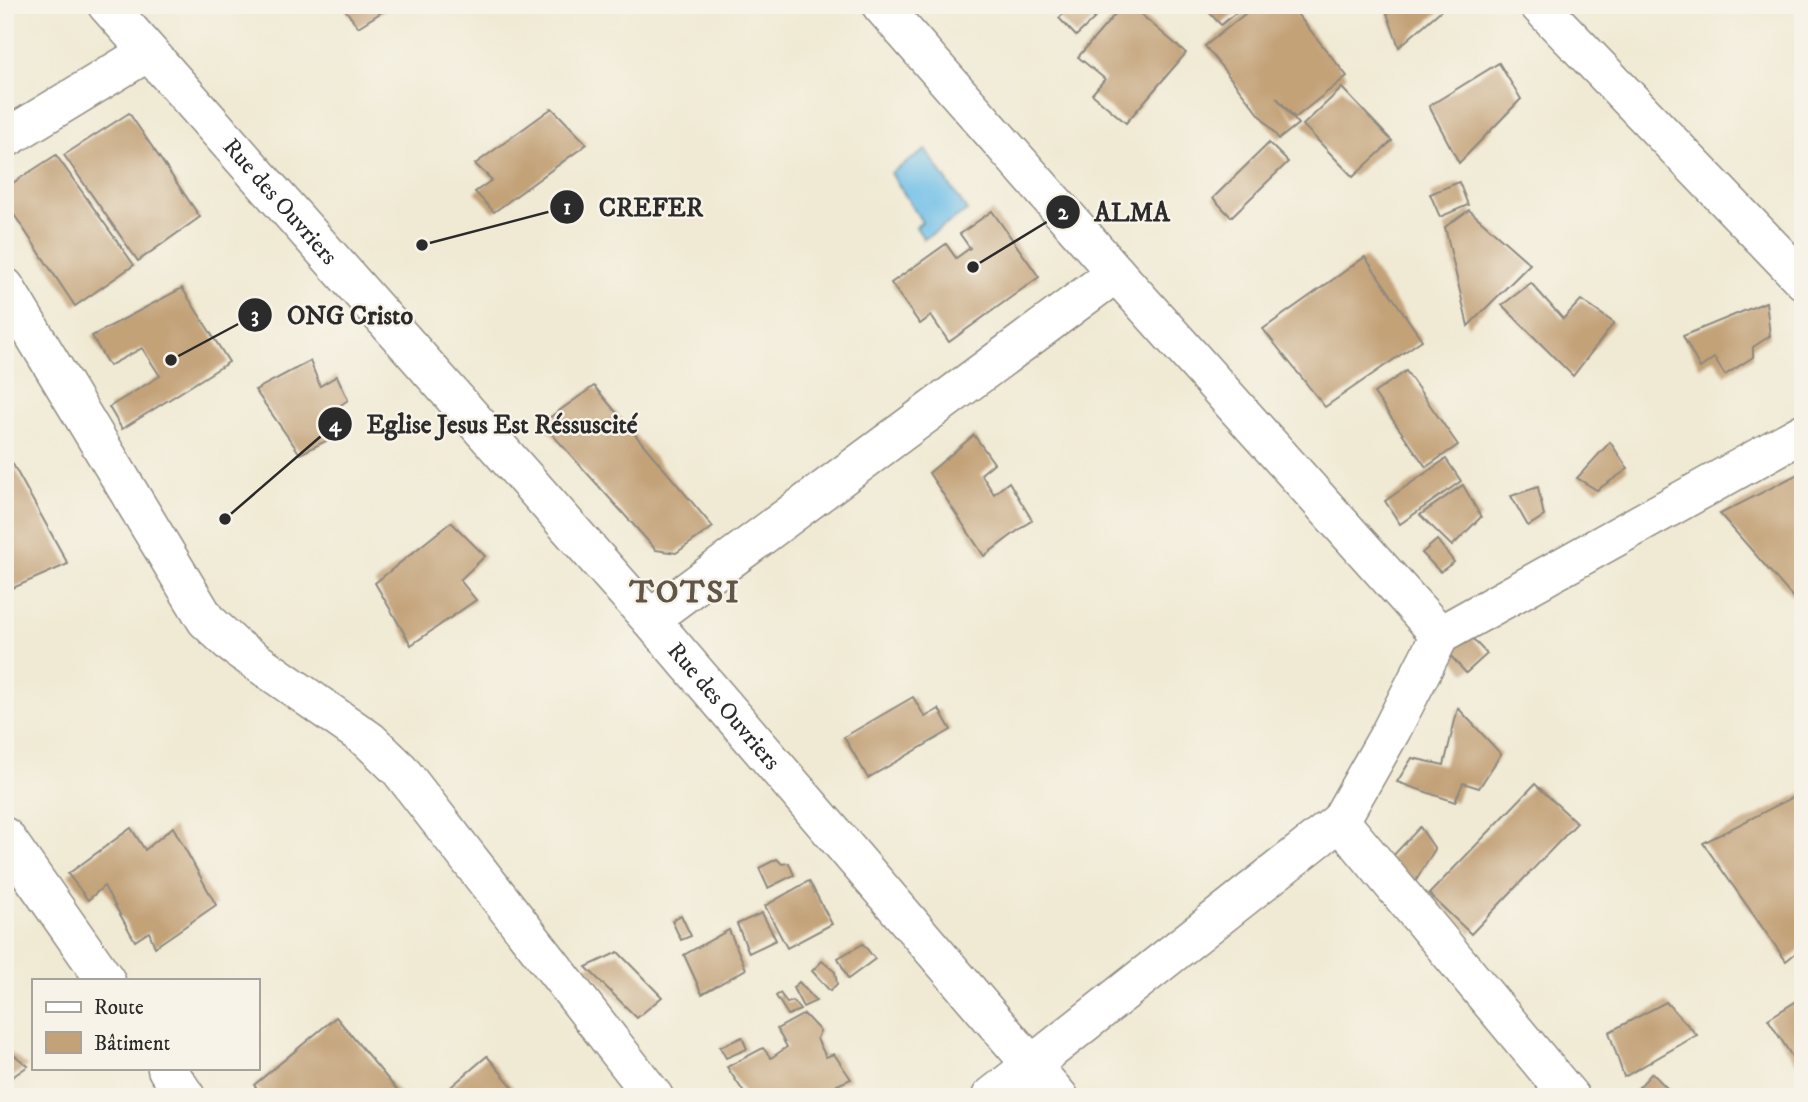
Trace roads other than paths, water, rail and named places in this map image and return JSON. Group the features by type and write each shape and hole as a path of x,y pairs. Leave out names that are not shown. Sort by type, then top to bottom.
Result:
{"street":[{"name":"Rue des Ouvriers","path":"107,5 650,619 1059,1097"},
{"path":"881,5 1440,635"},
{"path":"1539,5 1803,280"},
{"path":"5,139 148,52"},
{"path":"650,619 1116,273"},
{"path":"5,287 206,620 234,646 369,740 400,770 654,1097"},
{"path":"991,1097 1340,821 1440,635 1803,433"},
{"path":"1340,821 1570,1097"},
{"path":"5,837 105,979"},
{"path":"168,1070 186,1097"}],"water":[{"path":"926,150 967,211 924,239 916,227 922,222 891,173"}],"place":[{"name":"CREFER","path":"422,245"},
{"name":"ALMA","path":"973,267"},
{"name":"ONG Cristo","path":"171,360"},
{"name":"Eglise Jesus Est Réssuscité","path":"225,519"}],"district":[{"name":"TOTSI","path":"685,591"}]}
